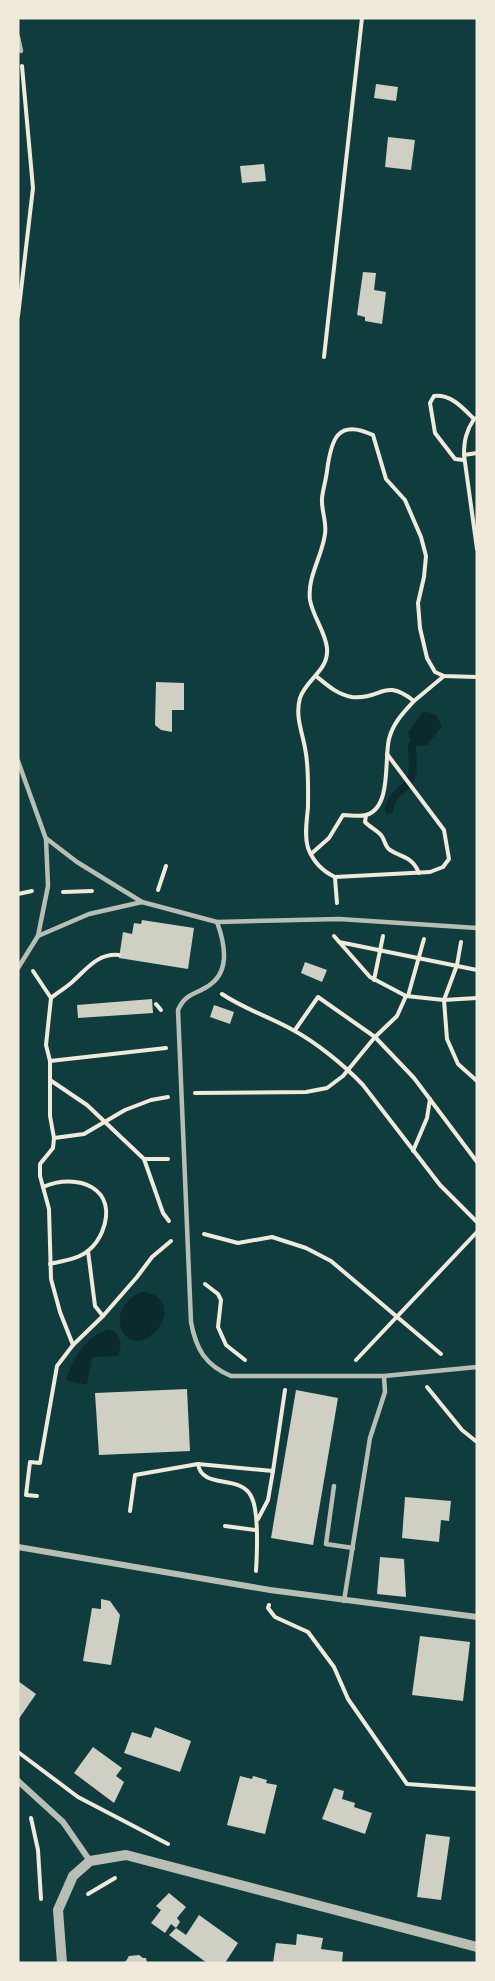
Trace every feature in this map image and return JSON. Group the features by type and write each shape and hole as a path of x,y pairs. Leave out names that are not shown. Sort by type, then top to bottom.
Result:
{"street":[{"path":"18,1547 270,1590 477,1617"},
{"path":"18,1781 63,1822 90,1861"},
{"path":"62,1963 58,1910 73,1876 90,1861 126,1855 477,1947"}],"lane":[{"path":"18,37 21,51"},
{"path":"18,761 46,838 48,895 38,936 18,968"},
{"path":"46,838 76,862 142,902 217,922 320,919 477,928"},
{"path":"38,936 89,914 142,902"},
{"path":"217,922 224,940 224,961 212,984 186,997 178,1010 190,1322 195,1341 202,1353 213,1366 231,1377 384,1376 477,1367"},
{"path":"344,1601 370,1438 385,1392 384,1376"},
{"path":"334,1486 326,1544 353,1548"}],"path":[{"path":"324,357 362,18"},
{"path":"18,316 33,188 21,51"},
{"path":"477,453 464,458 455,459 435,433 430,403 434,396 442,395 451,399 475,418 468,428 464,441 464,458 477,549"},
{"path":"387,754 444,830 449,860 442,867 430,873 335,877 326,873 311,854 308,845 307,766 298,719 298,706 306,686 316,676 326,659 327,647 310,602 310,592 315,565 326,531 322,499 332,442 340,431 350,428 373,435 386,478 405,500 421,537 426,556 418,603 424,648 431,667 444,676 477,677"},
{"path":"316,676 344,695 360,697 393,689 414,701"},
{"path":"311,854 329,838 343,815 366,815 376,809 386,787 387,754 392,730 399,716 444,676"},
{"path":"366,815 365,822 382,835 386,846 392,852 405,856 419,873"},
{"path":"153,905 166,866"},
{"path":"335,877 338,908"},
{"path":"54,894 78,890 100,893"},
{"path":"320,919 374,980 407,996 444,1000 477,999"},
{"path":"374,980 381,951 384,921"},
{"path":"54,1138 84,1134 135,1105 181,1093 306,1092 327,1088 348,1070 375,1037 397,1016 407,996 420,958 425,924"},
{"path":"465,927 457,965 444,1000 447,1039 458,1064 477,1081"},
{"path":"339,942 477,970"},
{"path":"51,998 95,960 109,954 119,955"},
{"path":"25,957 51,998 46,1045 50,1062 50,1116 54,1138 53,1148 40,1164 40,1176 49,1209 51,1279 60,1312 73,1345"},
{"path":"212,984 233,1001 294,1031 348,1070 363,1085 440,1185 477,1222"},
{"path":"294,1031 318,997 375,1037 414,1078 477,1162"},
{"path":"50,1062 178,1046"},
{"path":"50,1080 66,1089 105,1122 144,1160 163,1214 171,1224 238,1243 272,1238 306,1248 331,1261 458,1369"},
{"path":"413,1151 427,1118 430,1100"},
{"path":"144,1160 184,1159"},
{"path":"43,1187 67,1180 82,1182 95,1189 104,1202 106,1214 98,1240 88,1251 73,1259 50,1264"},
{"path":"36,1496 26,1495 30,1462 40,1463 57,1366 73,1345 103,1316 152,1257 186,1230"},
{"path":"339,1376 477,1232"},
{"path":"88,1251 95,1306 103,1316"},
{"path":"188,1271 218,1294 221,1300 218,1326 226,1345 264,1377"},
{"path":"416,1373 448,1416 477,1442"},
{"path":"254,1587 255,1530 257,1520 268,1500 287,1377"},
{"path":"130,1511 135,1475 198,1464 273,1471"},
{"path":"198,1464 200,1472 210,1479 236,1482 245,1488 251,1496 257,1520"},
{"path":"225,1526 255,1530"},
{"path":"270,1590 268,1608 275,1617 308,1632 334,1667 348,1699 406,1784 477,1789"},
{"path":"18,1752 78,1797 177,1849"},
{"path":"30,1811 38,1850 42,1908"},
{"path":"86,1895 114,1878 124,1878"}],"water":[{"path":"423,711 435,714 442,726 427,745 412,746 408,733"},
{"path":"142,1292 156,1297 163,1304 164,1314 161,1325 154,1333 145,1339 135,1341 126,1336 122,1330 120,1317 130,1299"},
{"path":"109,1329 120,1340 118,1356 92,1357 87,1385 66,1380 72,1364 87,1342"}],"building":[{"path":"376,84 398,87 396,101 374,98"},
{"path":"388,137 415,140 411,170 385,167"},
{"path":"264,164 266,181 242,183 240,166"},
{"path":"363,272 376,273 374,290 386,292 382,324 365,321 365,317 357,315"},
{"path":"156,682 184,683 184,710 172,710 172,732 161,730 155,725"},
{"path":"142,920 194,928 188,969 119,958 123,932 132,934 134,923 141,924"},
{"path":"305,962 327,970 322,982 301,973"},
{"path":"152,999 153,1013 78,1018 77,1005"},
{"path":"214,1005 234,1012 230,1024 210,1017"},
{"path":"187,1389 190,1451 99,1455 95,1393"},
{"path":"296,1390 338,1398 313,1545 271,1538"},
{"path":"405,1497 451,1501 449,1521 441,1520 439,1542 402,1538"},
{"path":"380,1557 404,1559 406,1597 377,1594"},
{"path":"101,1599 110,1601 120,1615 111,1665 83,1661 92,1608 101,1609"},
{"path":"420,1636 470,1642 463,1701 412,1695"},
{"path":"18,1681 36,1694 18,1720"},
{"path":"155,1727 191,1741 180,1772 124,1753 132,1732 151,1738"},
{"path":"93,1747 122,1768 116,1776 124,1782 114,1803 74,1773"},
{"path":"240,1776 252,1779 253,1776 267,1780 266,1783 277,1785 265,1834 227,1825"},
{"path":"334,1788 344,1791 342,1799 355,1803 354,1807 372,1813 365,1834 322,1819"},
{"path":"426,1834 450,1837 441,1900 417,1897"},
{"path":"169,1893 186,1907 177,1918 180,1922 176,1928 171,1924 165,1933 151,1923 161,1910 156,1906"},
{"path":"199,1915 238,1943 225,1963 207,1963 169,1935 176,1928 186,1935"},
{"path":"297,1934 323,1938 321,1949 343,1952 342,1963 273,1963 276,1943 296,1945"},
{"path":"139,1955 146,1958 147,1963 121,1963 129,1956"}],"waterway":[{"path":"389,810 393,798 407,784 412,775 412,746"}]}
